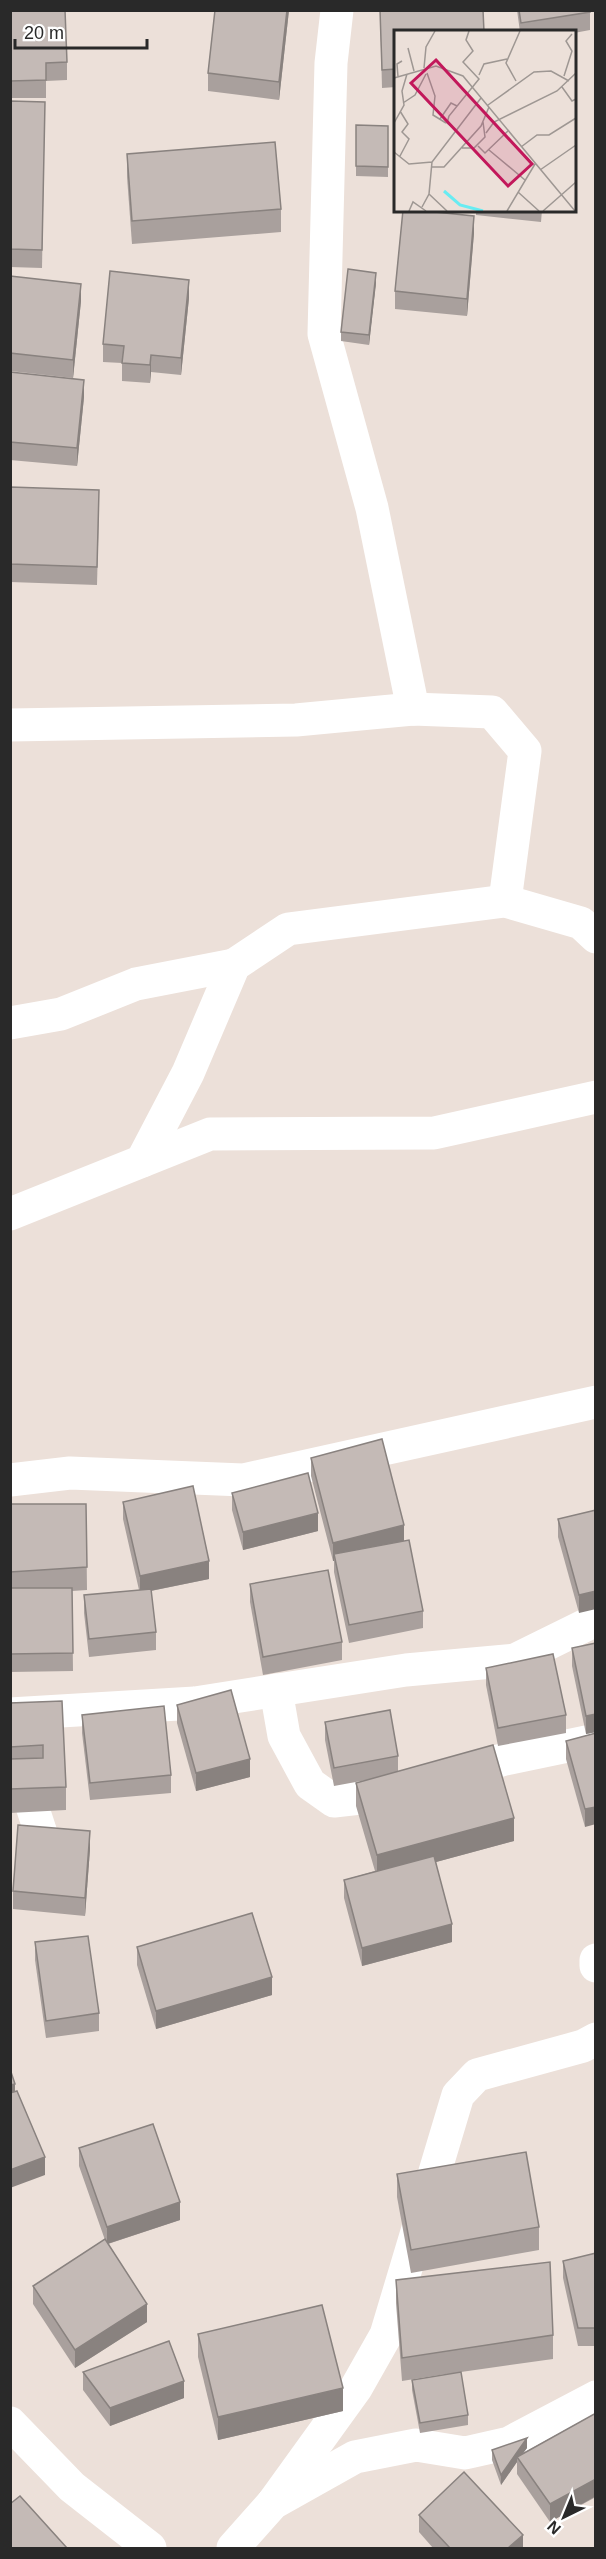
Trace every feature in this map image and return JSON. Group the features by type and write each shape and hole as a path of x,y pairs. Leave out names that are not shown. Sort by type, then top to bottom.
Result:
{"street":[{"path":"337,10 331,63 324,334 372,508 412,709"},
{"path":"10,725 296,720 412,709 492,712 525,751 506,901"},
{"path":"10,1023 61,1014 136,984 234,965 288,929 506,901 581,923 596,937"},
{"path":"142,1161 188,1073 234,965"},
{"path":"10,1214 210,1134 434,1133 596,1097"},
{"path":"10,1480 70,1473 243,1480 593,1411"},
{"path":"54,1875 33,1806 24,1714 195,1703 406,1670 515,1660 596,1620"},
{"path":"276,1690 284,1736 310,1784 334,1801 378,1796 505,1759 596,1740"},
{"path":"596,1960 596,1966"},
{"path":"233,2548 273,2503 356,2388 386,2335 458,2095 477,2075 582,2046 596,2039"},
{"path":"273,2503 355,2457 416,2445 465,2453 509,2443 596,2397"},
{"path":"10,2423 72,2487 150,2548"}],"building":[{"path":"10,10 65,10 67,62 46,63 46,80 10,81"},
{"path":"215,10 287,10 279,82 208,73"},
{"path":"380,10 483,10 484,30 394,30 394,69 382,70"},
{"path":"519,10 590,10 590,12 521,23"},
{"path":"10,101 45,102 42,250 10,249"},
{"path":"356,125 388,126 388,167 356,166"},
{"path":"275,142 281,209 132,221 127,154"},
{"path":"403,212 474,216 467,299 395,291"},
{"path":"348,269 376,273 369,335 341,332"},
{"path":"110,271 189,280 181,358 151,355 150,365 122,363 124,346 103,344"},
{"path":"10,276 81,284 73,360 10,353"},
{"path":"10,372 84,380 77,448 10,442"},
{"path":"10,487 99,490 97,567 10,564"},
{"path":"382,1439 404,1525 333,1543 311,1458"},
{"path":"308,1473 318,1513 243,1532 232,1493"},
{"path":"193,1486 209,1561 140,1576 123,1502"},
{"path":"10,1504 86,1504 87,1567 10,1572"},
{"path":"596,1510 596,1591 579,1595 558,1519"},
{"path":"409,1540 423,1611 349,1625 334,1554"},
{"path":"328,1570 342,1642 263,1657 250,1584"},
{"path":"10,1588 72,1588 73,1653 10,1654"},
{"path":"151,1589 156,1632 89,1639 84,1595"},
{"path":"596,1643 596,1714 586,1716 572,1648"},
{"path":"553,1654 566,1715 498,1728 486,1668"},
{"path":"231,1690 250,1759 196,1773 177,1705"},
{"path":"62,1701 66,1787 10,1789 10,1759 43,1758 43,1745 10,1747 10,1703"},
{"path":"164,1706 171,1775 90,1783 82,1715"},
{"path":"390,1710 398,1756 334,1768 325,1722"},
{"path":"596,1733 596,1807 585,1809 566,1741"},
{"path":"493,1745 514,1818 377,1855 356,1783"},
{"path":"18,1825 90,1831 85,1898 13,1891"},
{"path":"434,1856 452,1924 362,1948 344,1880"},
{"path":"252,1913 272,1977 156,2011 137,1947"},
{"path":"88,1936 99,2013 46,2021 35,1942"},
{"path":"10,2069 15,2084 10,2085"},
{"path":"17,2091 45,2157 10,2170 10,2093"},
{"path":"153,2124 180,2202 107,2227 79,2148"},
{"path":"526,2152 539,2227 411,2250 397,2174"},
{"path":"105,2239 147,2304 75,2350 33,2286"},
{"path":"596,2253 596,2328 578,2328 563,2261"},
{"path":"550,2262 553,2335 402,2358 396,2280"},
{"path":"322,2305 343,2388 218,2417 198,2334"},
{"path":"169,2341 184,2381 110,2408 83,2372"},
{"path":"461,2372 468,2415 420,2423 412,2380"},
{"path":"596,2413 596,2479 550,2504 517,2457"},
{"path":"527,2438 501,2475 492,2450"},
{"path":"464,2472 523,2535 508,2548 450,2548 419,2515"},
{"path":"20,2496 67,2548 10,2548 10,2504"}]}
